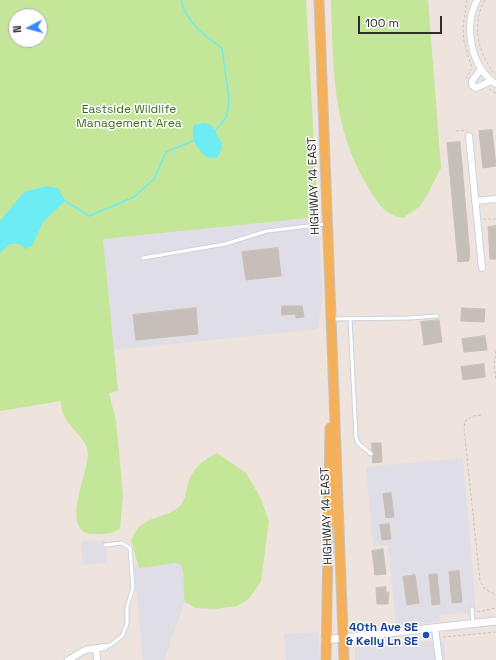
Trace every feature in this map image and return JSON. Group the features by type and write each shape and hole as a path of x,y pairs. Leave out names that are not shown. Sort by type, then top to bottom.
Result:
{"main road":[{"name":"HIGHWAY 14 EAST","path":"319,0 344,660"},
{"name":"HIGHWAY 14 EAST","path":"326,660 325,640 333,371"}],"street":[{"path":"476,0 472,13 470,30 476,59 481,69 494,83 476,88 472,85 472,81 481,69"},
{"path":"469,136 482,268"},
{"path":"476,201 496,199"},
{"path":"325,640 496,621"},
{"path":"435,628 439,660"},
{"path":"68,660 85,650 105,647"},
{"path":"96,648 97,660"}],"lane":[{"path":"143,258 225,244 267,231 327,224"},
{"path":"331,319 437,316"},
{"path":"350,319 356,437 358,443 371,454"},
{"path":"105,647 117,641 126,629 127,607 133,588 130,548 122,543 106,545"},
{"path":"472,611 473,624"}],"path":[{"path":"485,0 479,14 478,33 488,67 496,75"},
{"path":"490,90 496,93"},
{"path":"456,130 467,130 469,136"},
{"path":"477,218 496,219"},
{"path":"496,351 494,365 496,380"},
{"path":"481,415 468,418 465,421 464,428 482,585 485,589 496,595"},
{"path":"472,611 496,608"},
{"path":"436,638 496,632"}],"shaded area":[{"path":"318,217 323,293 318,329 114,350 103,239"},
{"path":"463,458 476,612 439,615 440,622 396,626 388,545 373,546 366,467"},
{"path":"105,540 107,563 83,565 81,542"},
{"path":"200,559 164,660 143,660 134,565"},
{"path":"318,632 320,660 286,660 284,634"},
{"path":"444,640 446,660 355,660 355,647"}],"green space":[{"name":"Eastside Wildlife Management Area","path":"0,0 306,0 318,217 103,239 118,391 109,393 116,421 123,494 120,529 113,532 105,534 90,534 81,530 77,521 76,511 78,498 88,453 83,440 65,417 62,410 61,401 0,411"},
{"path":"331,0 428,0 441,168 419,207 403,218 386,211 378,203 356,165 347,142 341,120 334,73"},
{"path":"217,453 246,473 260,497 269,521 261,581 249,599 237,606 215,609 196,608 185,602 181,565 176,563 139,568 131,540 143,523 176,510 180,506 185,498 188,483 193,473 203,462"}],"water":[{"path":"205,123 211,125 221,142 222,148 217,158 206,157 193,139 194,125"},
{"path":"46,186 58,188 65,201 43,222 32,246 25,249 20,244 10,244 0,253 0,221 24,192"}],"building":[{"path":"492,130 496,166 483,168 479,131"},
{"path":"460,142 470,257 469,261 458,262 447,143"},
{"path":"496,226 496,259 490,259 488,227"},
{"path":"278,248 281,276 246,280 242,252"},
{"path":"282,306 302,306 304,317 296,318 296,314 282,315"},
{"path":"196,308 198,334 136,340 133,315"},
{"path":"462,308 485,309 484,322 461,321"},
{"path":"439,320 442,342 424,345 421,322"},
{"path":"485,336 487,350 464,352 462,339"},
{"path":"484,364 485,377 463,380 461,367"},
{"path":"372,443 381,443 382,462 373,463"},
{"path":"391,493 394,517 386,518 383,494"},
{"path":"389,524 391,539 382,540 380,525"},
{"path":"383,549 386,574 375,575 372,551"},
{"path":"459,571 462,602 452,603 449,572"},
{"path":"437,574 440,604 432,605 429,575"},
{"path":"415,575 419,603 407,605 403,577"},
{"path":"386,587 386,592 389,592 388,604 377,604 376,588"}],"waterway":[{"path":"181,0 187,15 197,28 222,48 229,99 227,116 213,134"},
{"path":"64,200 89,216 134,197 154,179 166,152 193,141"}],"place":[{"name":"40th Ave SE & Kelly Ln SE","path":"426,635"}]}
